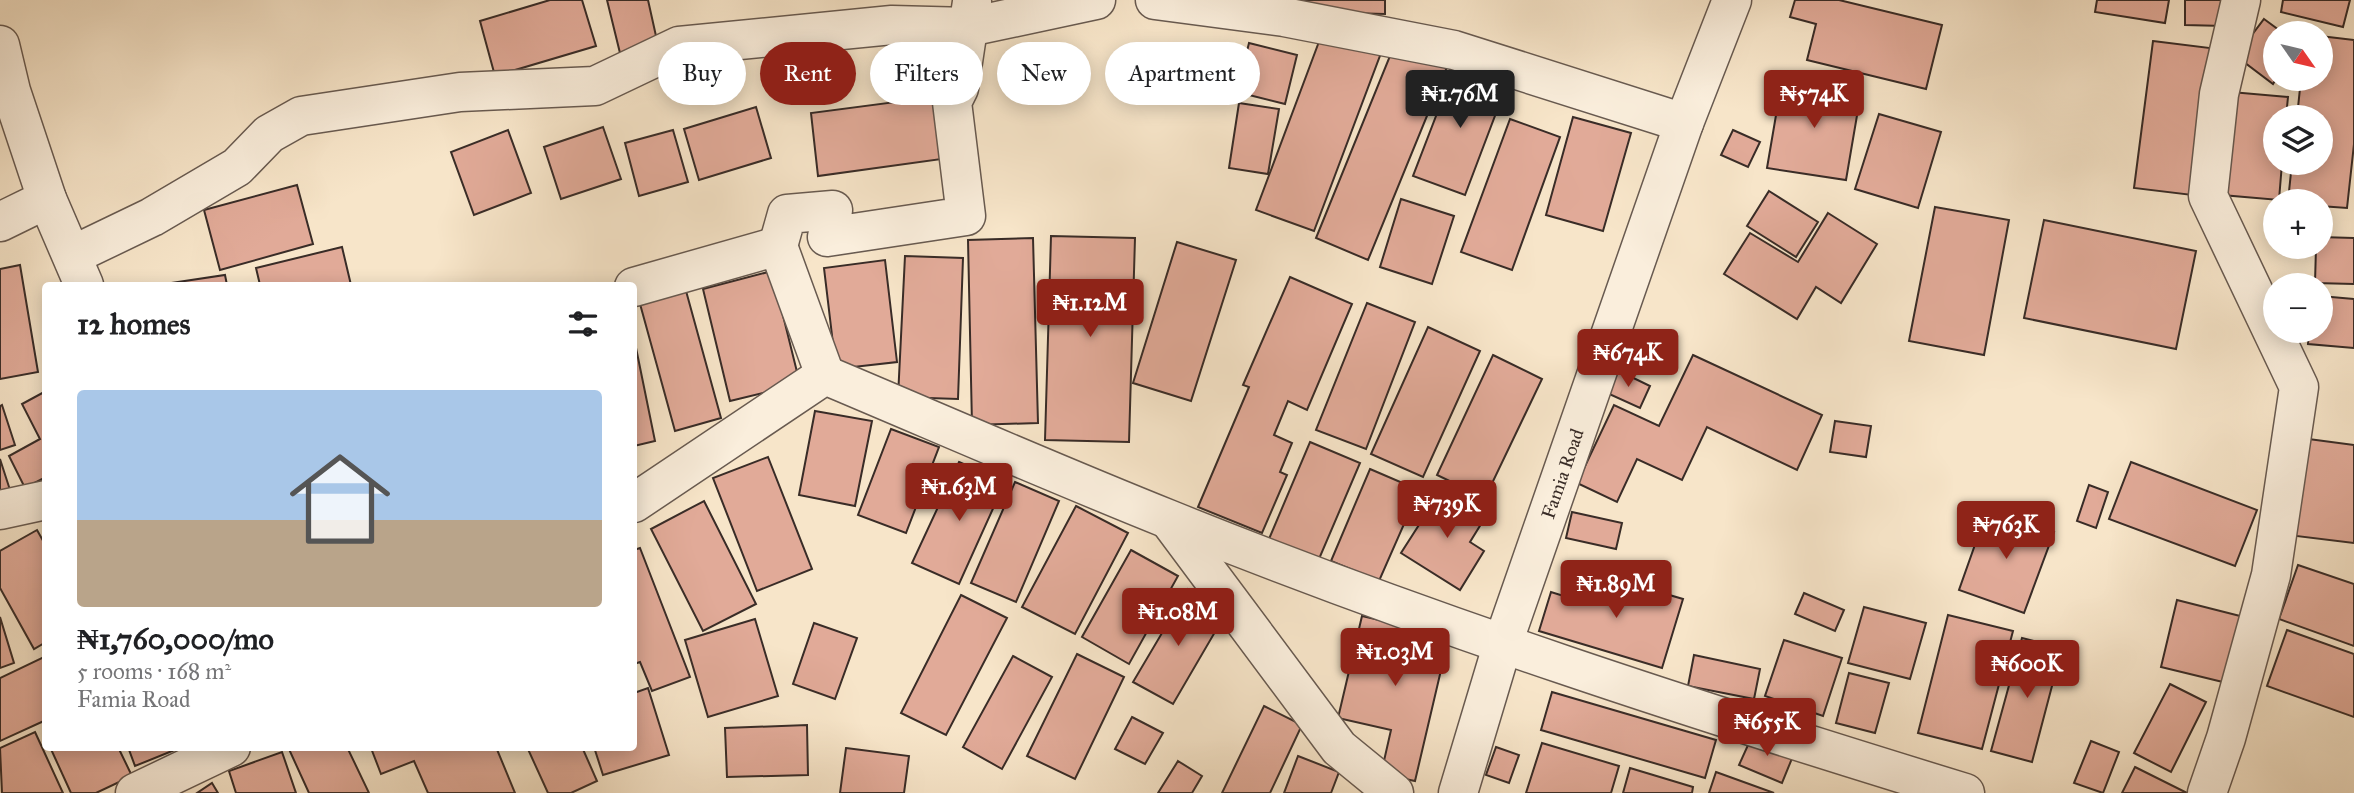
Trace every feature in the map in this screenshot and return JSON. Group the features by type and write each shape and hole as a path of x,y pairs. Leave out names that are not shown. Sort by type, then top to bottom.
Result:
{"street":[{"path":"0,46 10,91 47,199 78,270 152,218 237,167 269,134 301,116 460,92 595,86 679,46 891,25 971,13 1096,0"},
{"path":"1155,0 1284,17 1454,50 1684,123"},
{"name":"Famia Road","path":"1458,793 1503,643 1684,123 1732,0"},
{"path":"2207,793 2226,738 2271,575 2299,387 2208,196 2219,94 2241,0"},
{"path":"971,13 959,88 952,102 966,216 827,237 832,210 788,214 778,246 825,375 1169,520 1503,643 1767,733 1965,793"},
{"path":"0,222 47,199"},
{"path":"637,286 778,246"},
{"path":"637,501 825,375"},
{"path":"0,510 42,501"},
{"path":"1169,520 1339,748 1394,793"},
{"path":"135,793 223,751"}],"building":[{"path":"550,0 582,0 596,46 495,76 480,21"},
{"path":"607,0 648,0 658,45 620,53"},
{"path":"1276,0 1385,0 1385,14 1275,11"},
{"path":"1795,0 1839,0 1942,25 1926,89 1807,60 1816,24 1790,17"},
{"path":"2097,0 2169,0 2165,23 2095,12"},
{"path":"2185,0 2224,0 2224,26 2185,25"},
{"path":"2283,0 2350,0 2343,27 2333,25 2333,21 2318,21 2281,12"},
{"path":"2264,19 2267,21 2263,21 2263,76 2236,56"},
{"path":"1323,31 1381,53 1314,231 1256,210"},
{"path":"2333,38 2354,40 2354,144 2347,208 2333,207 2333,189 2289,189 2291,175 2333,175 2333,105 2298,105 2300,91 2333,91"},
{"path":"2153,41 2210,48 2192,195 2134,188"},
{"path":"1260,46 1297,55 1285,104 1260,98"},
{"path":"1394,46 1447,67 1368,260 1316,238"},
{"path":"1456,64 1507,84 1465,195 1413,176"},
{"path":"1782,80 1861,92 1846,180 1767,168"},
{"path":"2231,92 2288,97 2287,105 2263,105 2263,175 2281,175 2280,189 2263,189 2263,199 2222,195"},
{"path":"872,105 942,105 949,158 818,176 811,113"},
{"path":"1239,105 1279,109 1268,174 1229,168"},
{"path":"756,107 771,158 699,180 684,129"},
{"path":"1879,114 1941,132 1918,208 1855,189"},
{"path":"1573,117 1631,133 1603,231 1546,215"},
{"path":"1510,119 1560,137 1512,270 1461,252"},
{"path":"603,127 621,179 561,199 544,147"},
{"path":"508,130 531,193 474,215 451,152"},
{"path":"673,130 688,182 639,196 625,143"},
{"path":"1733,130 1760,142 1748,167 1721,155"},
{"path":"297,185 313,244 220,270 204,210"},
{"path":"1769,191 1818,222 1796,257 1747,226"},
{"path":"1401,199 1454,216 1432,284 1380,267"},
{"path":"1935,207 2009,220 1984,355 1909,341"},
{"path":"1828,213 1877,244 1841,303 1816,287 1797,319 1724,274 1750,233 1798,262"},
{"path":"2044,220 2196,251 2176,349 2024,318"},
{"path":"1051,236 1135,238 1129,442 1045,440"},
{"path":"2333,237 2354,238 2354,284 2333,283 2333,273 2315,273 2316,259 2333,259"},
{"path":"1033,238 1038,423 972,425 968,240"},
{"path":"1177,242 1236,260 1191,401 1133,383"},
{"path":"342,247 350,282 259,282 256,268"},
{"path":"905,256 963,258 958,399 898,397"},
{"path":"885,260 897,362 836,369 824,268"},
{"path":"20,265 38,372 0,379 0,269"},
{"path":"772,271 800,384 730,401 703,289"},
{"path":"225,275 226,282 178,282"},
{"path":"1290,277 1352,304 1307,410 1288,401 1274,435 1292,443 1280,472 1287,475 1262,533 1198,507 1249,387 1243,385"},
{"path":"683,280 721,418 675,431 637,293"},
{"path":"2333,297 2354,299 2354,348 2308,344 2333,343"},
{"path":"1367,303 1415,322 1366,449 1316,430"},
{"path":"1428,327 1480,351 1423,477 1371,454"},
{"path":"637,353 655,441 637,445"},
{"path":"1493,355 1542,379 1485,498 1437,475"},
{"path":"1693,355 1822,415 1797,470 1707,427 1682,480 1637,459 1617,502 1577,483 1614,405 1659,426"},
{"path":"1617,370 1650,386 1640,408 1607,393"},
{"path":"42,393 42,479 25,488 9,456 40,439 22,404"},
{"path":"2,405 15,445 0,450 0,406"},
{"path":"815,411 872,421 855,506 799,495"},
{"path":"1835,421 1871,426 1866,457 1830,452"},
{"path":"891,429 939,447 906,533 858,515"},
{"path":"2301,438 2354,445 2354,543 2288,535"},
{"path":"1310,442 1360,463 1319,559 1269,539"},
{"path":"768,457 812,569 757,591 713,478"},
{"path":"0,459 10,490 0,493"},
{"path":"959,462 1005,482 959,584 912,563"},
{"path":"2131,462 2257,510 2235,566 2109,519"},
{"path":"1370,469 1419,490 1379,581 1331,561"},
{"path":"1015,482 1059,501 1016,602 971,583"},
{"path":"2089,485 2108,492 2096,528 2077,521"},
{"path":"1442,489 1486,516 1470,542 1484,551 1460,590 1401,553"},
{"path":"704,501 756,604 703,631 651,529"},
{"path":"1076,506 1128,533 1075,634 1022,607"},
{"path":"1988,508 2054,532 2024,613 1959,590"},
{"path":"1572,512 1622,523 1616,549 1566,538"},
{"path":"37,530 42,539 42,644 34,649 0,588 0,551"},
{"path":"640,548 690,677 652,691 640,662 637,663 637,549"},
{"path":"1131,550 1178,576 1129,664 1082,637"},
{"path":"2298,565 2354,584 2354,646 2279,619"},
{"path":"1594,573 1683,599 1662,668 1539,631 1551,592 1586,603"},
{"path":"1188,589 1218,606 1206,627 1215,632 1173,704 1133,682"},
{"path":"1804,593 1844,610 1835,631 1795,614"},
{"path":"961,595 1007,618 946,735 901,713"},
{"path":"2177,600 2248,618 2231,684 2161,667"},
{"path":"1864,607 1926,623 1910,679 1848,663"},
{"path":"1948,615 2013,631 1982,749 1918,733"},
{"path":"1362,616 1449,636 1415,781 1381,774 1391,730 1338,718"},
{"path":"0,617 14,663 0,668"},
{"path":"755,619 778,696 708,717 685,640"},
{"path":"814,623 857,638 835,699 793,684"},
{"path":"2287,630 2354,654 2354,717 2267,686"},
{"path":"2022,638 2062,648 2032,762 1991,751"},
{"path":"1784,640 1842,658 1823,716 1765,696"},
{"path":"1077,654 1124,677 1075,779 1027,756"},
{"path":"1694,655 1760,669 1754,699 1688,686"},
{"path":"1013,656 1052,677 1002,769 963,747"},
{"path":"42,658 42,722 0,741 0,678"},
{"path":"1849,673 1889,683 1875,733 1836,723"},
{"path":"2170,684 2206,702 2171,772 2134,753"},
{"path":"648,688 669,755 603,775 595,751 637,751 637,692"},
{"path":"1552,692 1716,740 1705,778 1541,730"},
{"path":"1264,706 1302,725 1270,793 1222,793"},
{"path":"1132,717 1163,733 1145,764 1115,749"},
{"path":"807,725 808,775 727,777 725,728"},
{"path":"35,732 63,793 2,793 0,748"},
{"path":"1753,734 1795,751 1782,783 1739,765"},
{"path":"2091,741 2119,752 2103,793 2074,783"},
{"path":"1542,743 1619,766 1611,793 1526,793"},
{"path":"1496,747 1519,755 1509,783 1486,775"},
{"path":"846,748 909,756 904,793 840,793"},
{"path":"52,751 120,751 132,776 96,793 71,793"},
{"path":"129,751 172,751 135,766"},
{"path":"290,751 349,751 369,793 309,793"},
{"path":"372,751 498,751 515,793 428,793 414,761 381,774"},
{"path":"529,751 584,751 597,781 571,793 548,793"},
{"path":"282,752 296,793 236,793 229,771"},
{"path":"1298,756 1339,772 1331,793 1284,793"},
{"path":"1178,761 1202,776 1192,793 1158,793"},
{"path":"2135,767 2187,793 2122,793"},
{"path":"1630,768 1693,787 1692,793 1623,793"},
{"path":"1716,772 1774,793 1709,793"},
{"path":"212,783 218,793 197,793"}]}
